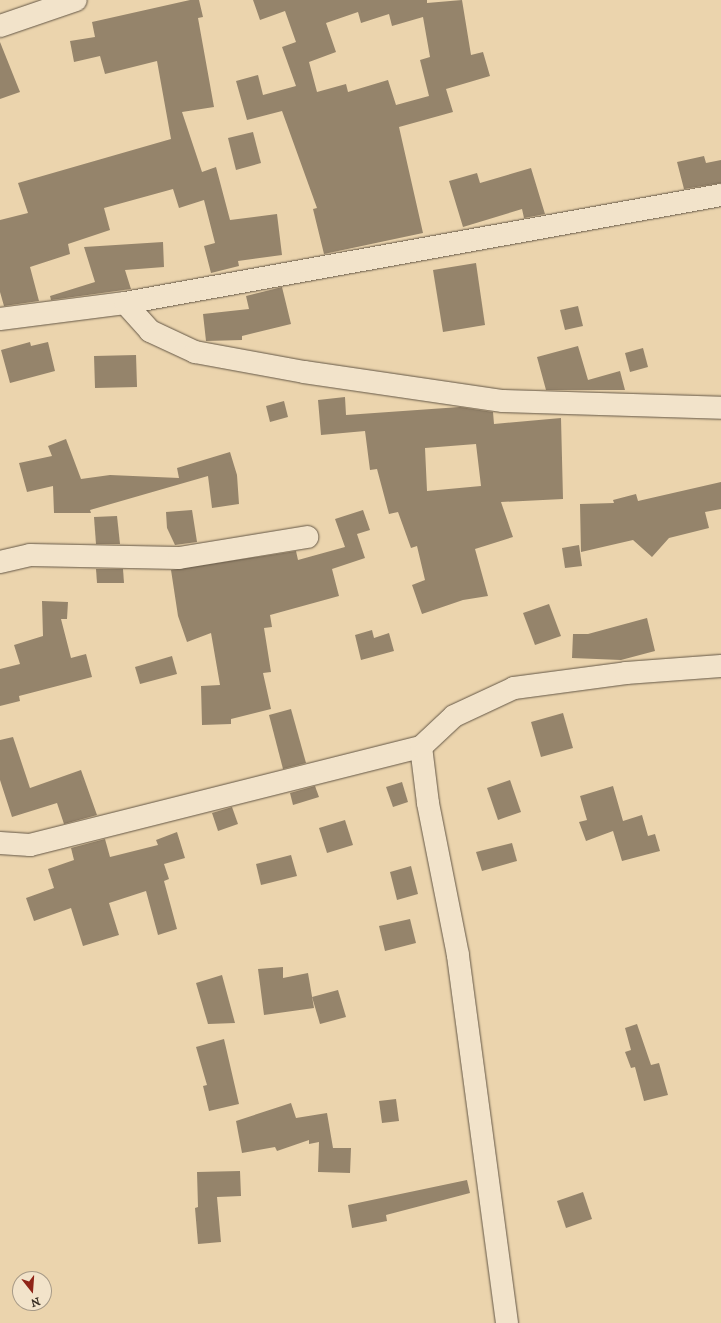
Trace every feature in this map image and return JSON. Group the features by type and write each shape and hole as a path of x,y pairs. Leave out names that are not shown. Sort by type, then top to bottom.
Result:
{"street":[{"path":"0,26 76,0"},
{"path":"0,319 125,304 721,195"},
{"path":"125,304 150,331 195,352 304,372 503,401 721,408"},
{"path":"0,562 30,555 179,558 307,537"},
{"path":"0,843 30,845 421,748 454,716 514,688 626,673 721,666"},
{"path":"421,748 428,803 458,955 508,1323"}],"building":[{"path":"190,0 199,0 203,17 198,18 214,107 182,112 202,172 216,167 230,220 277,214 282,255 238,261 239,266 211,273 204,246 215,243 204,200 179,208 173,189 104,208 110,230 68,244 70,254 30,267 39,301 4,306 0,292 0,220 28,213 18,183 171,139 157,61 105,74 100,56 74,62 70,41 95,37 92,22"},
{"path":"253,0 427,0 427,3 462,0 471,55 483,52 490,76 446,89 453,112 399,127 423,233 324,254 313,209 317,208 282,111 247,120 236,81 258,75 263,95 296,86 282,47 296,42 285,11 260,20","holes":["358,12 361,23 389,14 392,26 423,17 430,57 420,60 429,96 396,105 388,80 348,92 346,84 317,92 309,62 336,52 326,23"]},
{"path":"0,42 20,92 0,99"},
{"path":"253,132 261,163 236,170 228,138"},
{"path":"704,156 706,163 721,160 721,183 684,189 677,162"},
{"path":"531,168 545,214 524,218 522,209 463,227 449,181 477,173 480,183"},
{"path":"163,242 164,267 125,270 131,289 51,300 50,296 95,282 84,247"},
{"path":"476,263 485,325 443,332 433,270"},
{"path":"282,287 291,324 242,336 242,340 206,341 203,314 249,309 246,296"},
{"path":"578,306 583,326 565,330 560,310"},
{"path":"30,342 31,346 48,342 55,371 10,383 1,350"},
{"path":"578,346 588,380 620,371 625,390 546,390 537,357"},
{"path":"643,348 648,367 630,372 625,353"},
{"path":"136,355 137,387 95,388 94,356"},
{"path":"345,397 346,415 460,407 493,412 494,424 561,418 563,499 501,502 513,537 475,549 488,596 463,600 422,614 412,585 425,580 417,546 411,548 398,512 389,514 377,469 370,470 365,431 321,435 318,400","holes":["476,444 481,486 427,491 425,448"]},
{"path":"284,401 288,417 270,422 266,406"},
{"path":"66,439 81,479 110,475 179,478 177,468 230,452 237,475 239,504 212,508 208,476 90,510 91,513 54,513 53,486 27,492 19,463 52,456 48,446"},
{"path":"721,482 721,509 705,512 709,528 669,538 652,557 633,540 581,552 580,504 614,503 613,500 636,494 638,501"},
{"path":"192,510 197,542 175,545 167,528 166,512"},
{"path":"363,510 370,530 357,534 365,558 332,569 339,596 270,615 272,627 264,628 271,672 263,673 271,709 231,719 231,724 202,725 201,686 220,685 211,633 187,642 178,616 171,570 296,551 298,560 345,547 335,519"},
{"path":"117,516 120,544 96,544 94,517"},
{"path":"579,545 582,566 565,568 562,548"},
{"path":"96,569 123,569 124,583 97,583"},
{"path":"42,601 68,602 67,619 61,619 71,658 86,654 92,677 19,696 20,701 0,706 0,669 20,664 14,645 43,636"},
{"path":"549,604 561,636 535,645 523,613"},
{"path":"647,618 655,651 621,660 572,658 573,634 588,634"},
{"path":"372,630 374,638 389,633 394,651 361,660 355,635"},
{"path":"172,656 177,674 140,684 135,667"},
{"path":"291,709 306,763 283,769 269,715"},
{"path":"563,713 573,748 541,757 531,722"},
{"path":"13,737 30,788 81,770 97,815 64,824 57,803 12,817 0,780 0,740"},
{"path":"510,780 521,812 498,820 487,788"},
{"path":"402,782 408,802 393,807 386,787"},
{"path":"315,786 319,797 293,805 290,793"},
{"path":"613,786 623,821 642,815 648,836 655,834 660,851 622,861 613,831 586,841 579,822 587,820 580,796"},
{"path":"232,807 238,824 218,831 212,813"},
{"path":"345,820 353,845 327,853 319,828"},
{"path":"177,832 185,858 164,864 169,879 164,881 177,929 158,935 146,891 109,903 119,935 83,946 71,908 34,921 26,898 54,888 48,869 74,860 71,848 105,839 110,857 158,845 156,840"},
{"path":"512,843 517,861 482,871 476,852"},
{"path":"291,855 297,876 261,885 256,864"},
{"path":"411,866 418,894 397,900 390,872"},
{"path":"410,919 416,943 385,951 379,926"},
{"path":"283,967 283,978 308,973 314,1008 264,1015 258,969"},
{"path":"222,975 235,1023 208,1024 196,983"},
{"path":"338,990 346,1017 320,1024 312,997"},
{"path":"637,1024 651,1065 659,1063 668,1095 644,1101 635,1067 631,1068 625,1052 631,1050 625,1028"},
{"path":"224,1039 239,1104 209,1111 203,1086 207,1085 196,1047"},
{"path":"396,1099 399,1121 382,1123 379,1101"},
{"path":"291,1103 296,1118 327,1113 333,1148 351,1148 350,1173 318,1172 319,1142 309,1144 309,1140 277,1151 275,1147 242,1153 236,1121"},
{"path":"240,1171 241,1196 217,1197 221,1242 198,1244 195,1208 198,1207 197,1172"},
{"path":"467,1180 470,1193 386,1215 387,1221 352,1228 348,1205"},
{"path":"583,1192 592,1219 566,1228 557,1201"}]}
